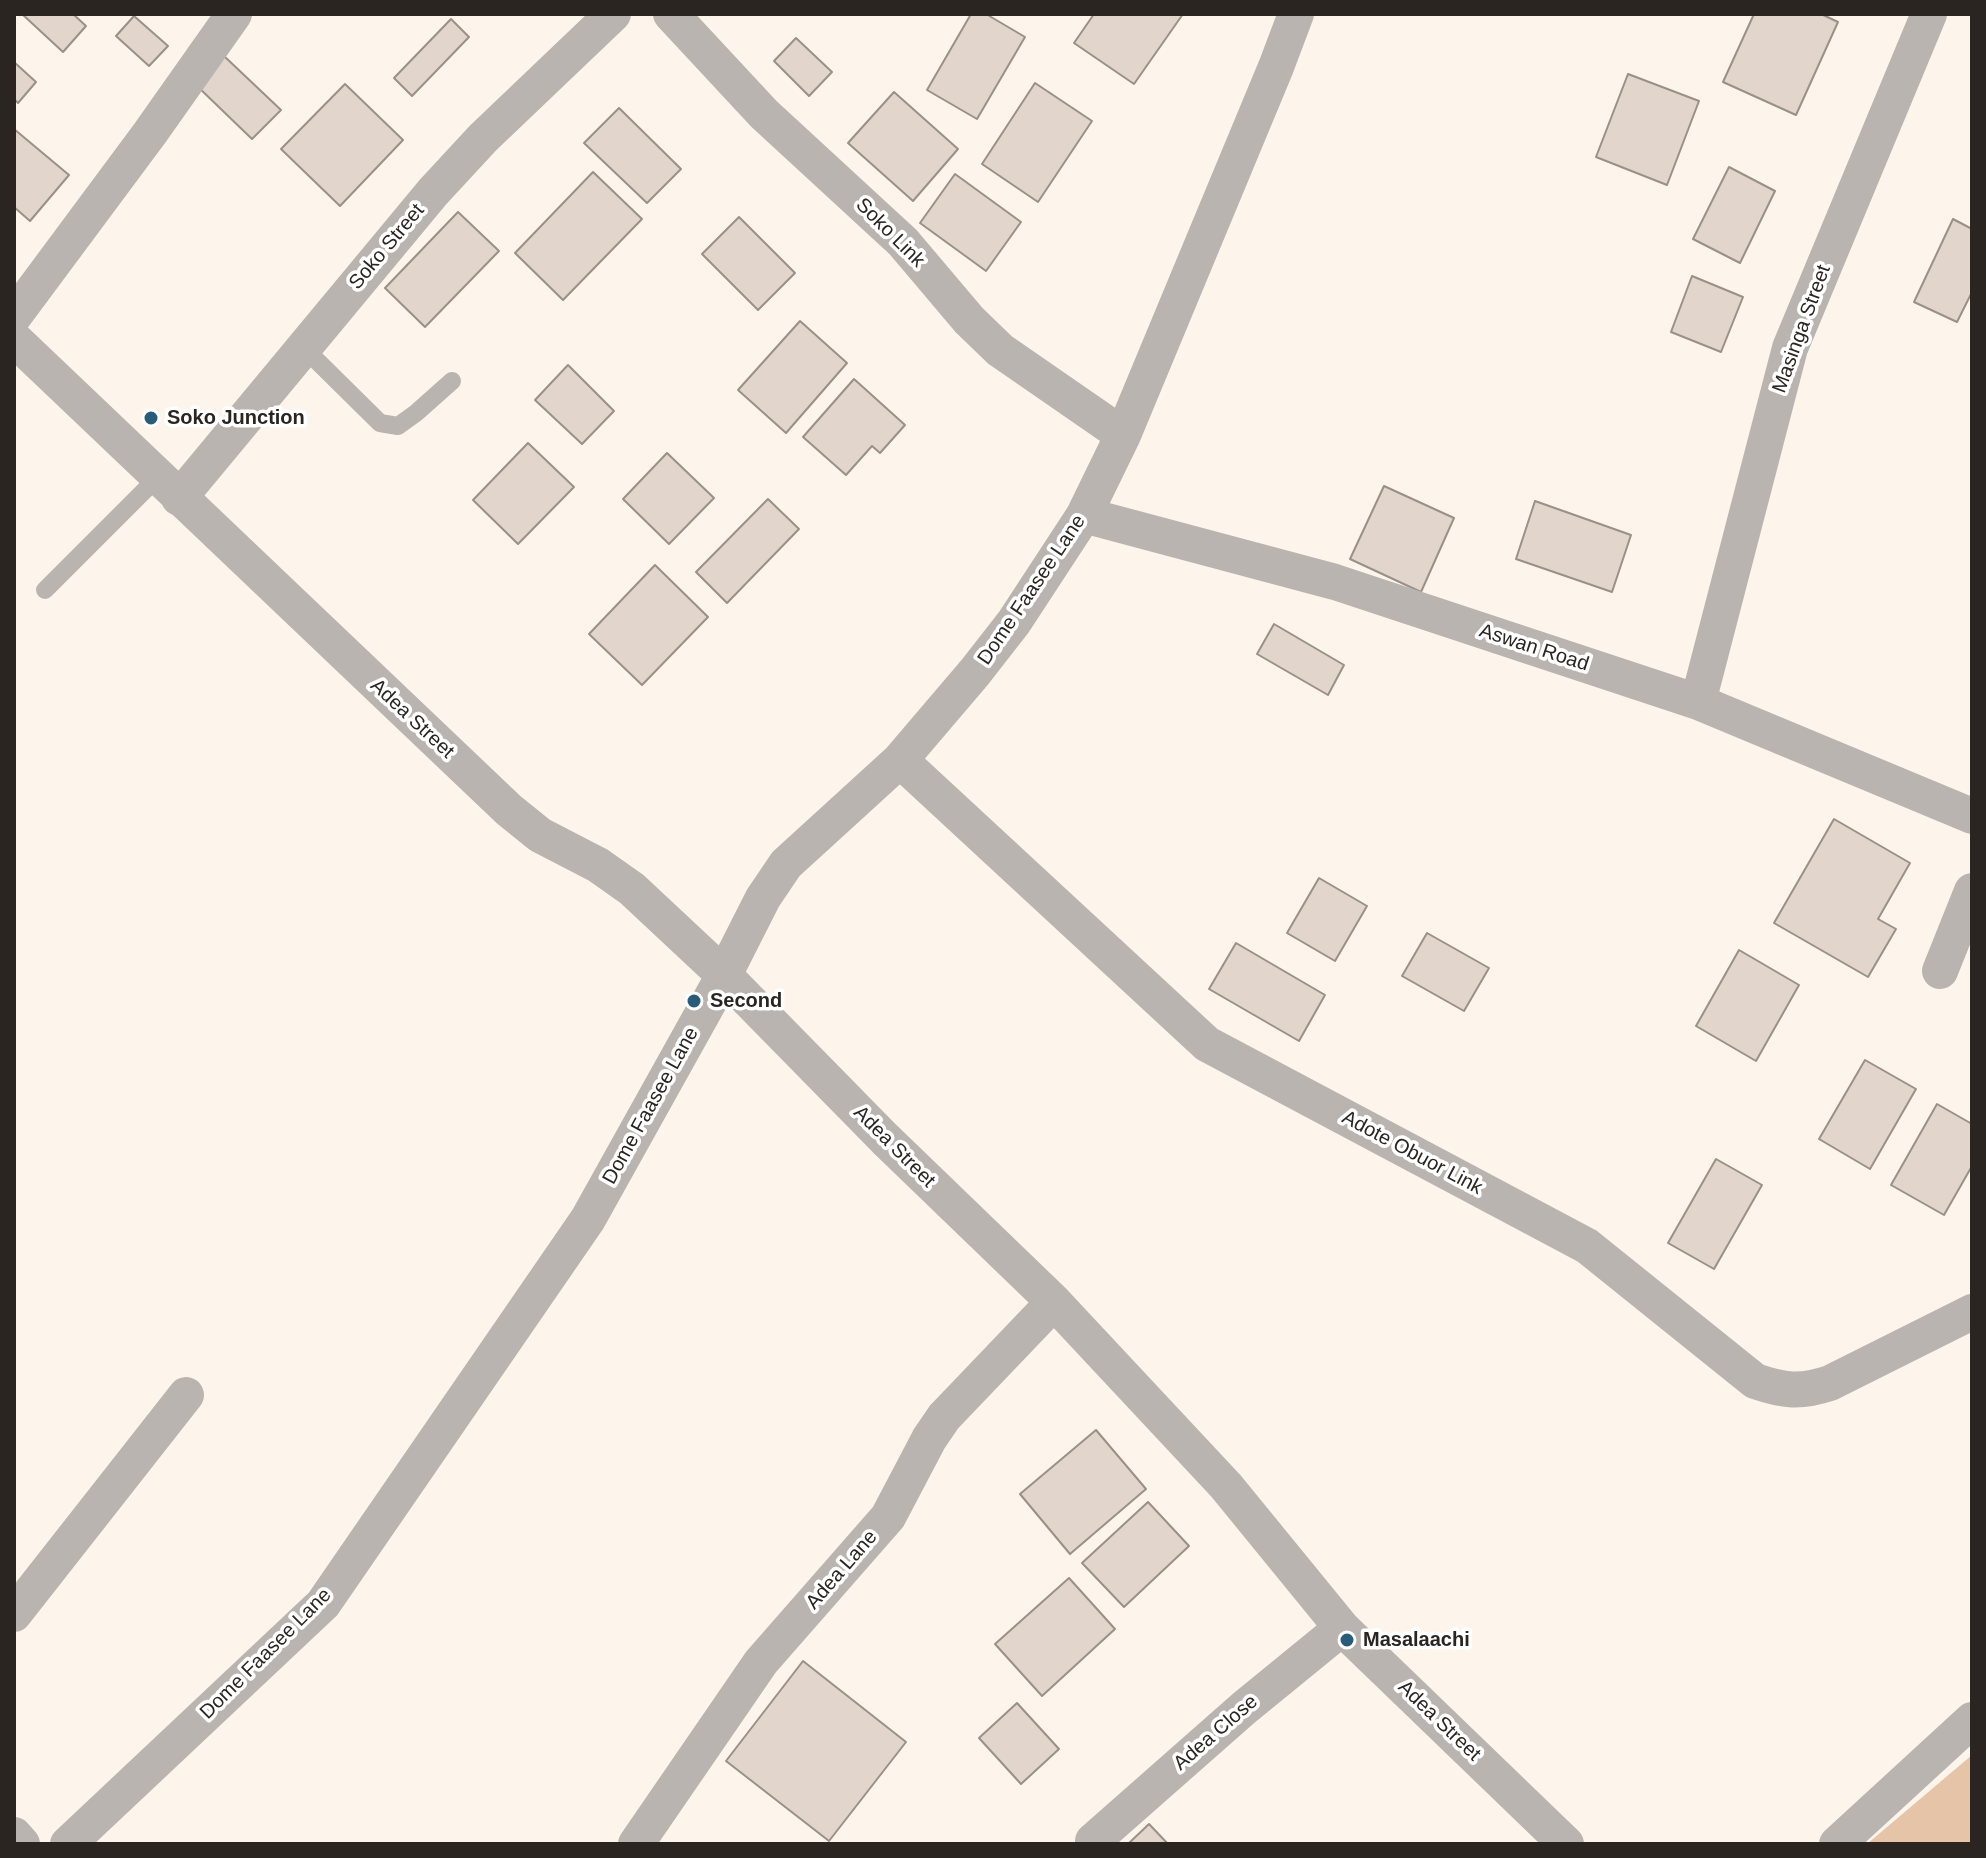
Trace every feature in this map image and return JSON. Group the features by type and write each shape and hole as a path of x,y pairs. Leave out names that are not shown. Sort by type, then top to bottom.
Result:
{"street":[{"path":"14,316 234,14"},
{"name":"Soko Street","path":"168,488 303,347 453,171 613,14"},
{"name":"Soko Link","path":"671,14 764,114 903,242 969,320 1000,350 1123,435"},
{"name":"Dome Faasee Lane","path":"68,1844 323,1604 588,1219 724,975 763,898 786,864 900,760 1014,622 1084,515 1123,435 1296,14"},
{"name":"Masinga Street","path":"1698,702 1790,348 1929,14"},
{"name":"Adea Street","path":"19,354 168,488 509,810 540,835 598,865 632,889 724,975 885,1139 1054,1302 1226,1486 1342,1628 1566,1844"},
{"name":"Aswan Road","path":"1084,515 1335,582 1698,702 1972,816"},
{"name":"Adote Obuor Link","path":"900,760 1207,1044 1587,1246 1755,1381 1781,1390 1810,1390 1972,1312"},
{"path":"1940,971 1972,891"},
{"name":"Adea Lane","path":"636,1844 761,1662 888,1517 944,1417 1054,1302"},
{"path":"14,1614 186,1395"},
{"name":"Adea Close","path":"1093,1841 1244,1708 1342,1628"},
{"path":"1837,1844 1972,1720"},
{"path":"14,1835 22,1844"}],"lane":[{"path":"303,347 380,423 398,426 452,381"},
{"path":"45,590 168,488"}],"shaded area":[{"path":"1972,1755 1972,1844 1867,1844"}],"building":[{"path":"22,14 73,14 86,26 63,52"},
{"path":"971,14 986,14 1025,37 977,119 927,90"},
{"path":"1094,14 1183,14 1134,84 1074,43"},
{"path":"1754,14 1821,14 1838,22 1796,115 1723,82"},
{"path":"134,16 168,46 149,66 116,36"},
{"path":"451,19 469,37 412,96 394,78"},
{"path":"796,38 832,72 809,96 774,61"},
{"path":"224,56 281,110 252,139 196,85"},
{"path":"14,62 36,82 18,103 14,99"},
{"path":"1628,74 1699,101 1667,185 1596,157"},
{"path":"1035,83 1092,121 1038,202 982,164"},
{"path":"345,84 403,140 340,206 281,149"},
{"path":"894,92 958,149 913,201 848,143"},
{"path":"619,108 681,169 647,203 584,143"},
{"path":"14,129 69,175 30,221 14,207"},
{"path":"1729,167 1775,191 1740,263 1693,239"},
{"path":"593,172 642,219 563,300 515,253"},
{"path":"955,174 1021,222 986,271 920,223"},
{"path":"458,212 499,251 425,327 385,288"},
{"path":"739,217 795,273 758,310 702,254"},
{"path":"1953,219 1972,229 1972,292 1957,322 1914,302"},
{"path":"1692,276 1743,297 1721,352 1671,332"},
{"path":"800,321 847,363 786,433 738,390"},
{"path":"568,365 614,411 582,444 535,400"},
{"path":"854,379 905,425 880,453 872,446 846,475 803,437"},
{"path":"528,443 574,487 518,544 473,500"},
{"path":"667,453 714,498 669,544 623,499"},
{"path":"1384,486 1454,518 1421,592 1350,559"},
{"path":"768,499 799,529 727,603 696,572"},
{"path":"1535,501 1631,535 1612,592 1516,559"},
{"path":"655,565 708,617 642,685 589,634"},
{"path":"1274,624 1344,665 1328,695 1257,654"},
{"path":"1834,819 1910,863 1878,919 1896,929 1868,977 1774,923"},
{"path":"1319,878 1367,906 1335,961 1287,933"},
{"path":"1427,933 1489,968 1464,1011 1402,976"},
{"path":"1236,943 1325,995 1299,1041 1209,989"},
{"path":"1739,950 1799,985 1756,1061 1696,1026"},
{"path":"1865,1060 1916,1089 1870,1169 1819,1139"},
{"path":"1937,1104 1972,1124 1972,1166 1944,1215 1891,1185"},
{"path":"1716,1159 1762,1185 1714,1269 1668,1243"},
{"path":"1096,1430 1146,1489 1070,1554 1020,1494"},
{"path":"1148,1502 1189,1546 1124,1607 1082,1563"},
{"path":"1069,1578 1115,1629 1042,1696 995,1644"},
{"path":"803,1661 906,1742 829,1841 726,1761"},
{"path":"1017,1703 1059,1749 1021,1784 979,1738"},
{"path":"1149,1824 1168,1844 1128,1844"}],"place":[{"name":"Soko Junction","path":"151,418"},
{"name":"Second","path":"694,1001"},
{"name":"Masalaachi","path":"1347,1640"}]}
